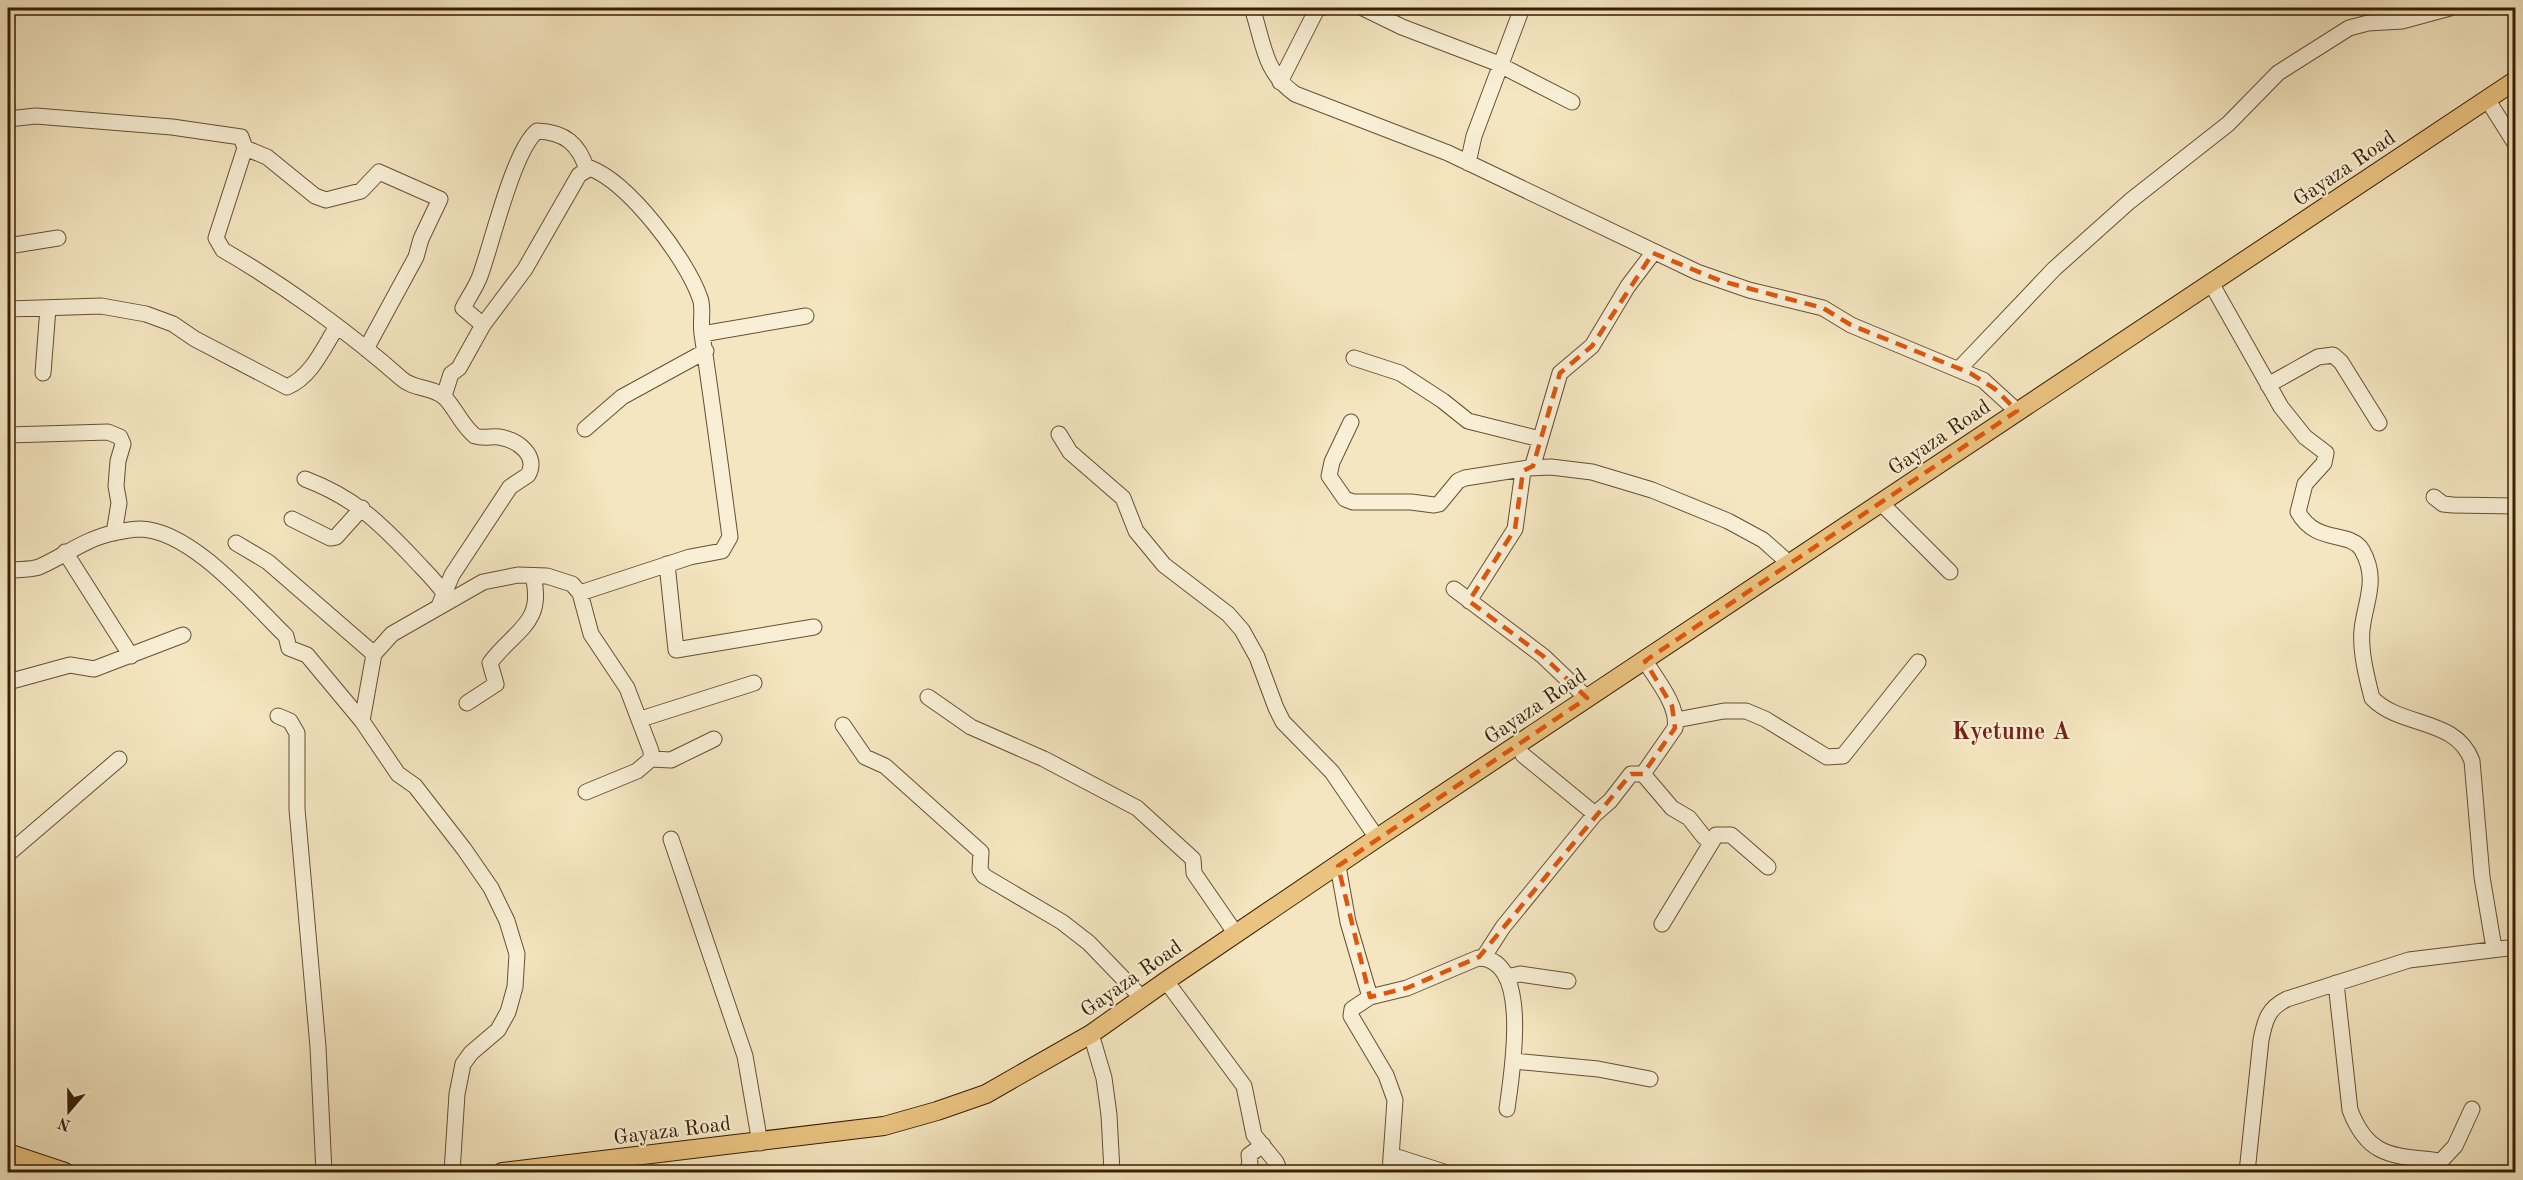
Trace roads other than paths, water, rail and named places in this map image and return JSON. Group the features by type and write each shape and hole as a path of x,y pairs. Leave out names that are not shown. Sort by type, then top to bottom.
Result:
{"main road":[{"name":"Gayaza Road","path":"502,1173 760,1143 884,1125 937,1111 986,1094 1091,1034 1377,838 2516,80"},
{"path":"8,1154 65,1173"}],"street":[{"path":"1252,8 1270,68 1280,81 1295,94 1362,122 1408,136 1653,253 1720,281 1814,305 1851,326 1959,369 1983,381 2017,411"},
{"path":"1280,81 1317,9 1321,8"},
{"path":"1363,8 1402,27 1502,66 1572,102"},
{"path":"1468,163 1474,136 1522,8"},
{"path":"1959,369 2054,269 2150,185 2228,123 2278,73 2294,61 2357,25 2402,21 2450,8"},
{"path":"2487,99 2516,145"},
{"path":"8,119 36,116 172,127 241,137 245,148 216,238 223,250 304,302 390,367 404,381 444,396 468,431 482,438 503,438 527,450 532,466 528,475 510,488 441,599"},
{"path":"483,325 463,308 479,280 521,153 537,131 566,139 580,149 587,170"},
{"path":"245,148 267,157 315,196 326,200 361,191 379,172 440,199 421,239 416,257 366,349"},
{"path":"444,396 451,375 459,368 483,325 525,269 574,183 587,170"},
{"path":"580,593 667,564 722,550 730,537 702,334 701,300 670,244 656,225 623,190 596,171 587,170"},
{"path":"8,246 58,237"},
{"path":"1468,601 1515,529 1527,469 1540,439 1560,373 1592,346 1628,286 1653,253"},
{"path":"2211,284 2268,385 2306,437 2326,453 2324,463 2305,484 2300,495 2298,512 2303,521 2319,533 2354,542 2363,554 2371,590 2362,632 2372,698 2384,708 2444,730 2457,738 2467,749 2472,761 2482,877 2494,948"},
{"path":"8,309 101,306 146,314 173,324 195,339 287,387 298,383 318,359 336,328"},
{"path":"43,373 48,308"},
{"path":"702,334 806,316"},
{"path":"585,429 622,397 706,351"},
{"path":"2268,385 2318,357 2333,355 2341,362 2379,423"},
{"path":"1354,358 1400,373 1443,401 1468,422 1540,439"},
{"path":"1351,422 1332,462 1329,476 1345,499 1353,502 1411,502 1434,505 1443,500 1458,481 1465,478 1527,469 1592,472 1652,490 1737,525 1763,540 1790,564"},
{"path":"8,435 108,432 120,437 123,444 118,461 116,486 119,503 114,533"},
{"path":"1059,434 1070,452 1123,498 1136,531 1164,565 1228,614 1242,630 1257,657 1283,722 1332,772 1377,838"},
{"path":"305,479 338,492 362,508 396,538 441,599"},
{"path":"2433,497 2444,504 2453,505 2516,506"},
{"path":"1881,503 1950,572"},
{"path":"292,519 330,538 336,537 362,508"},
{"path":"8,572 24,567 37,568 65,552 114,533 142,529 167,536 200,554 286,636 288,648 308,656 362,721 393,768 415,786 491,888 507,921 517,954 515,987 508,1012 498,1030 471,1053 464,1064 457,1094 452,1173"},
{"path":"236,543 267,562 374,654"},
{"path":"65,552 131,656"},
{"path":"667,564 676,650 814,627"},
{"path":"362,721 374,654 392,634 441,599 483,582 518,575 561,578 572,584 580,593 591,634 627,688 641,719 651,751 651,759"},
{"path":"467,703 496,684 490,663 532,619 535,587 533,576"},
{"path":"1454,589 1544,656 1587,698"},
{"path":"8,682 70,665 94,669 183,635"},
{"path":"1643,774 1671,734 1676,720 1672,706 1645,661"},
{"path":"1676,720 1724,711 1746,711 1755,714 1827,757 1844,756 1918,662"},
{"path":"641,719 754,683"},
{"path":"928,697 971,727 1044,759 1137,808 1193,859 1194,873 1236,934"},
{"path":"278,716 290,721 297,734 297,809 318,1047 324,1173"},
{"path":"843,725 865,757 885,766 981,852 980,870 984,876 1071,929 1089,943 1142,998"},
{"path":"586,792 637,771 651,759 671,760 714,739"},
{"path":"1523,755 1595,814"},
{"path":"8,854 119,759"},
{"path":"1484,958 1499,932 1595,814 1610,801 1631,774 1643,774 1672,808 1689,818 1704,837"},
{"path":"1662,924 1716,835 1731,835 1768,867"},
{"path":"671,838 745,1056 760,1143"},
{"path":"1338,866 1348,922 1370,997"},
{"path":"2247,1173 2261,1040 2266,1018 2273,1006 2409,960 2516,947"},
{"path":"1390,1173 1395,1100 1386,1075 1351,1014 1357,1004 1370,997 1407,988 1459,965 1484,958 1494,963 1507,977 1514,1004 1513,1061 1508,1109"},
{"path":"1507,977 1520,974 1568,981"},
{"path":"1166,981 1244,1086 1254,1135 1280,1173"},
{"path":"2336,983 2350,1110 2357,1129 2372,1144 2388,1155 2441,1161 2455,1146 2472,1109"},
{"path":"1091,1034 1104,1078 1109,1115 1112,1173"},
{"path":"1513,1061 1598,1069 1650,1079"},
{"path":"1246,1173 1250,1164 1249,1155 1263,1145"},
{"path":"1391,1155 1444,1173"}],"district":[{"name":"Kyetume A","path":"2011,731"}]}
